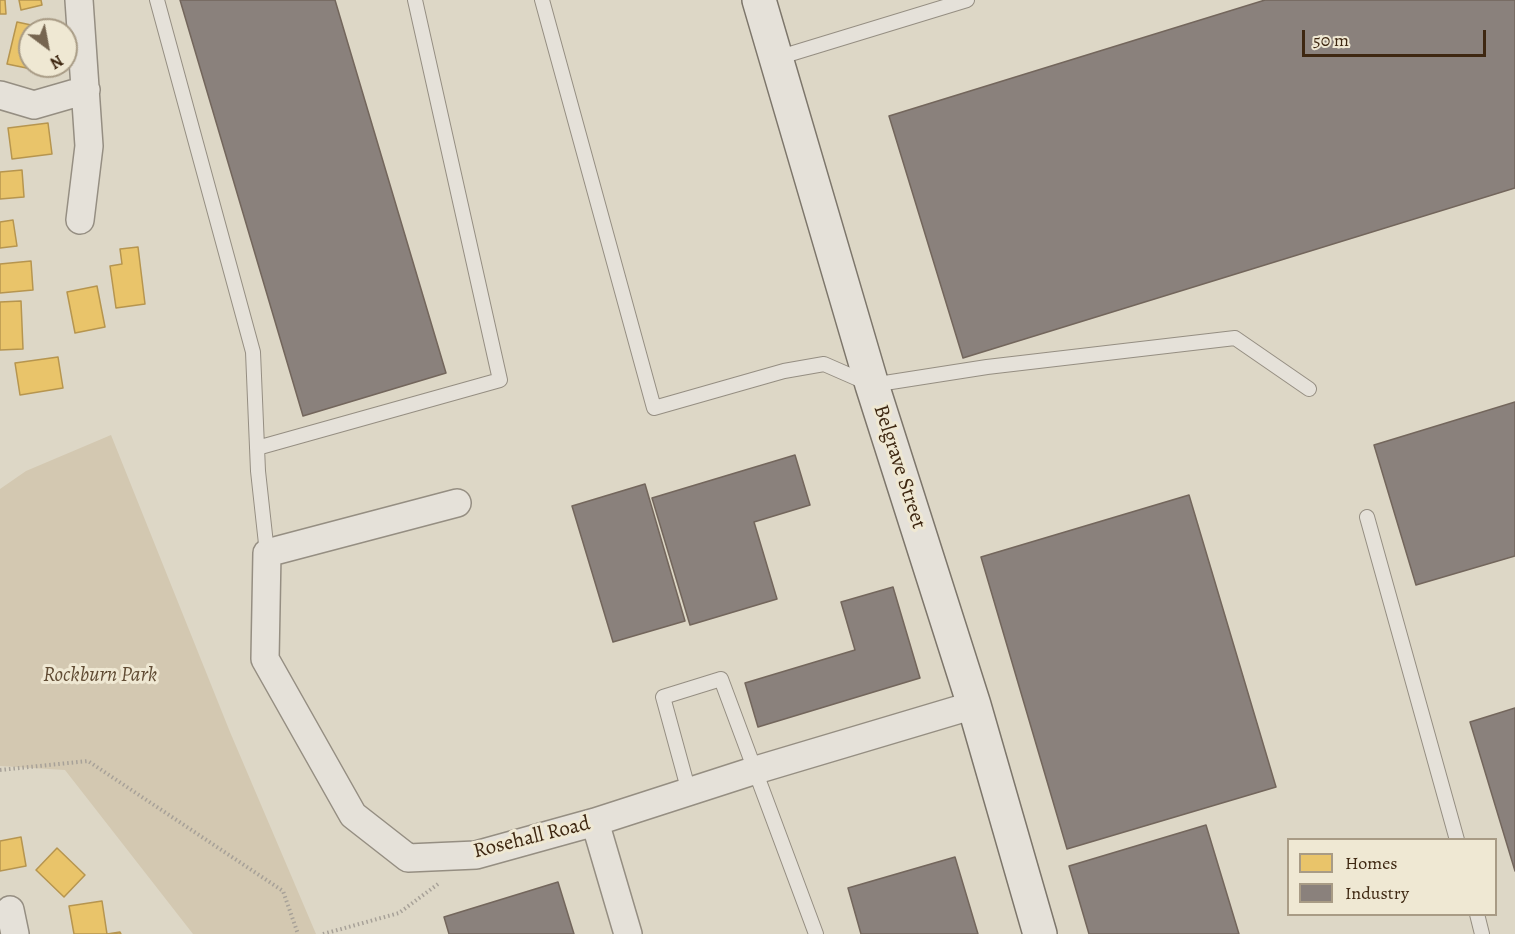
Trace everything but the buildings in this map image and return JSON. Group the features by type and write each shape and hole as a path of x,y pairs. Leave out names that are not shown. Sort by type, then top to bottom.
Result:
{"street":[{"path":"80,0 89,146 80,220"},
{"name":"Belgrave Street","path":"759,0 872,385 974,705 1040,934"},
{"path":"0,95 34,105 86,90"},
{"path":"267,553 456,503"},
{"name":"Rosehall Road","path":"267,553 265,659 353,815 408,858 476,855 595,822 756,770 974,705"},
{"path":"595,822 628,934"}],"lane":[{"path":"157,0 253,352 258,471 267,553"},
{"path":"257,448 500,380 415,0"},
{"path":"542,0 654,408 784,371 824,364 872,385 987,367 1235,338 1309,389"},
{"path":"776,58 967,0"},
{"path":"1368,517 1455,838"},
{"path":"689,792 663,697 721,679 816,934"},
{"path":"1477,916 1482,934"}],"path":[{"path":"0,770 88,761 283,891 298,934"},
{"path":"323,934 399,913 442,880"}],"green space":[{"name":"Rockburn Park","path":"111,435 230,732 316,934 193,934 65,770 0,766 0,489 26,471"}]}
